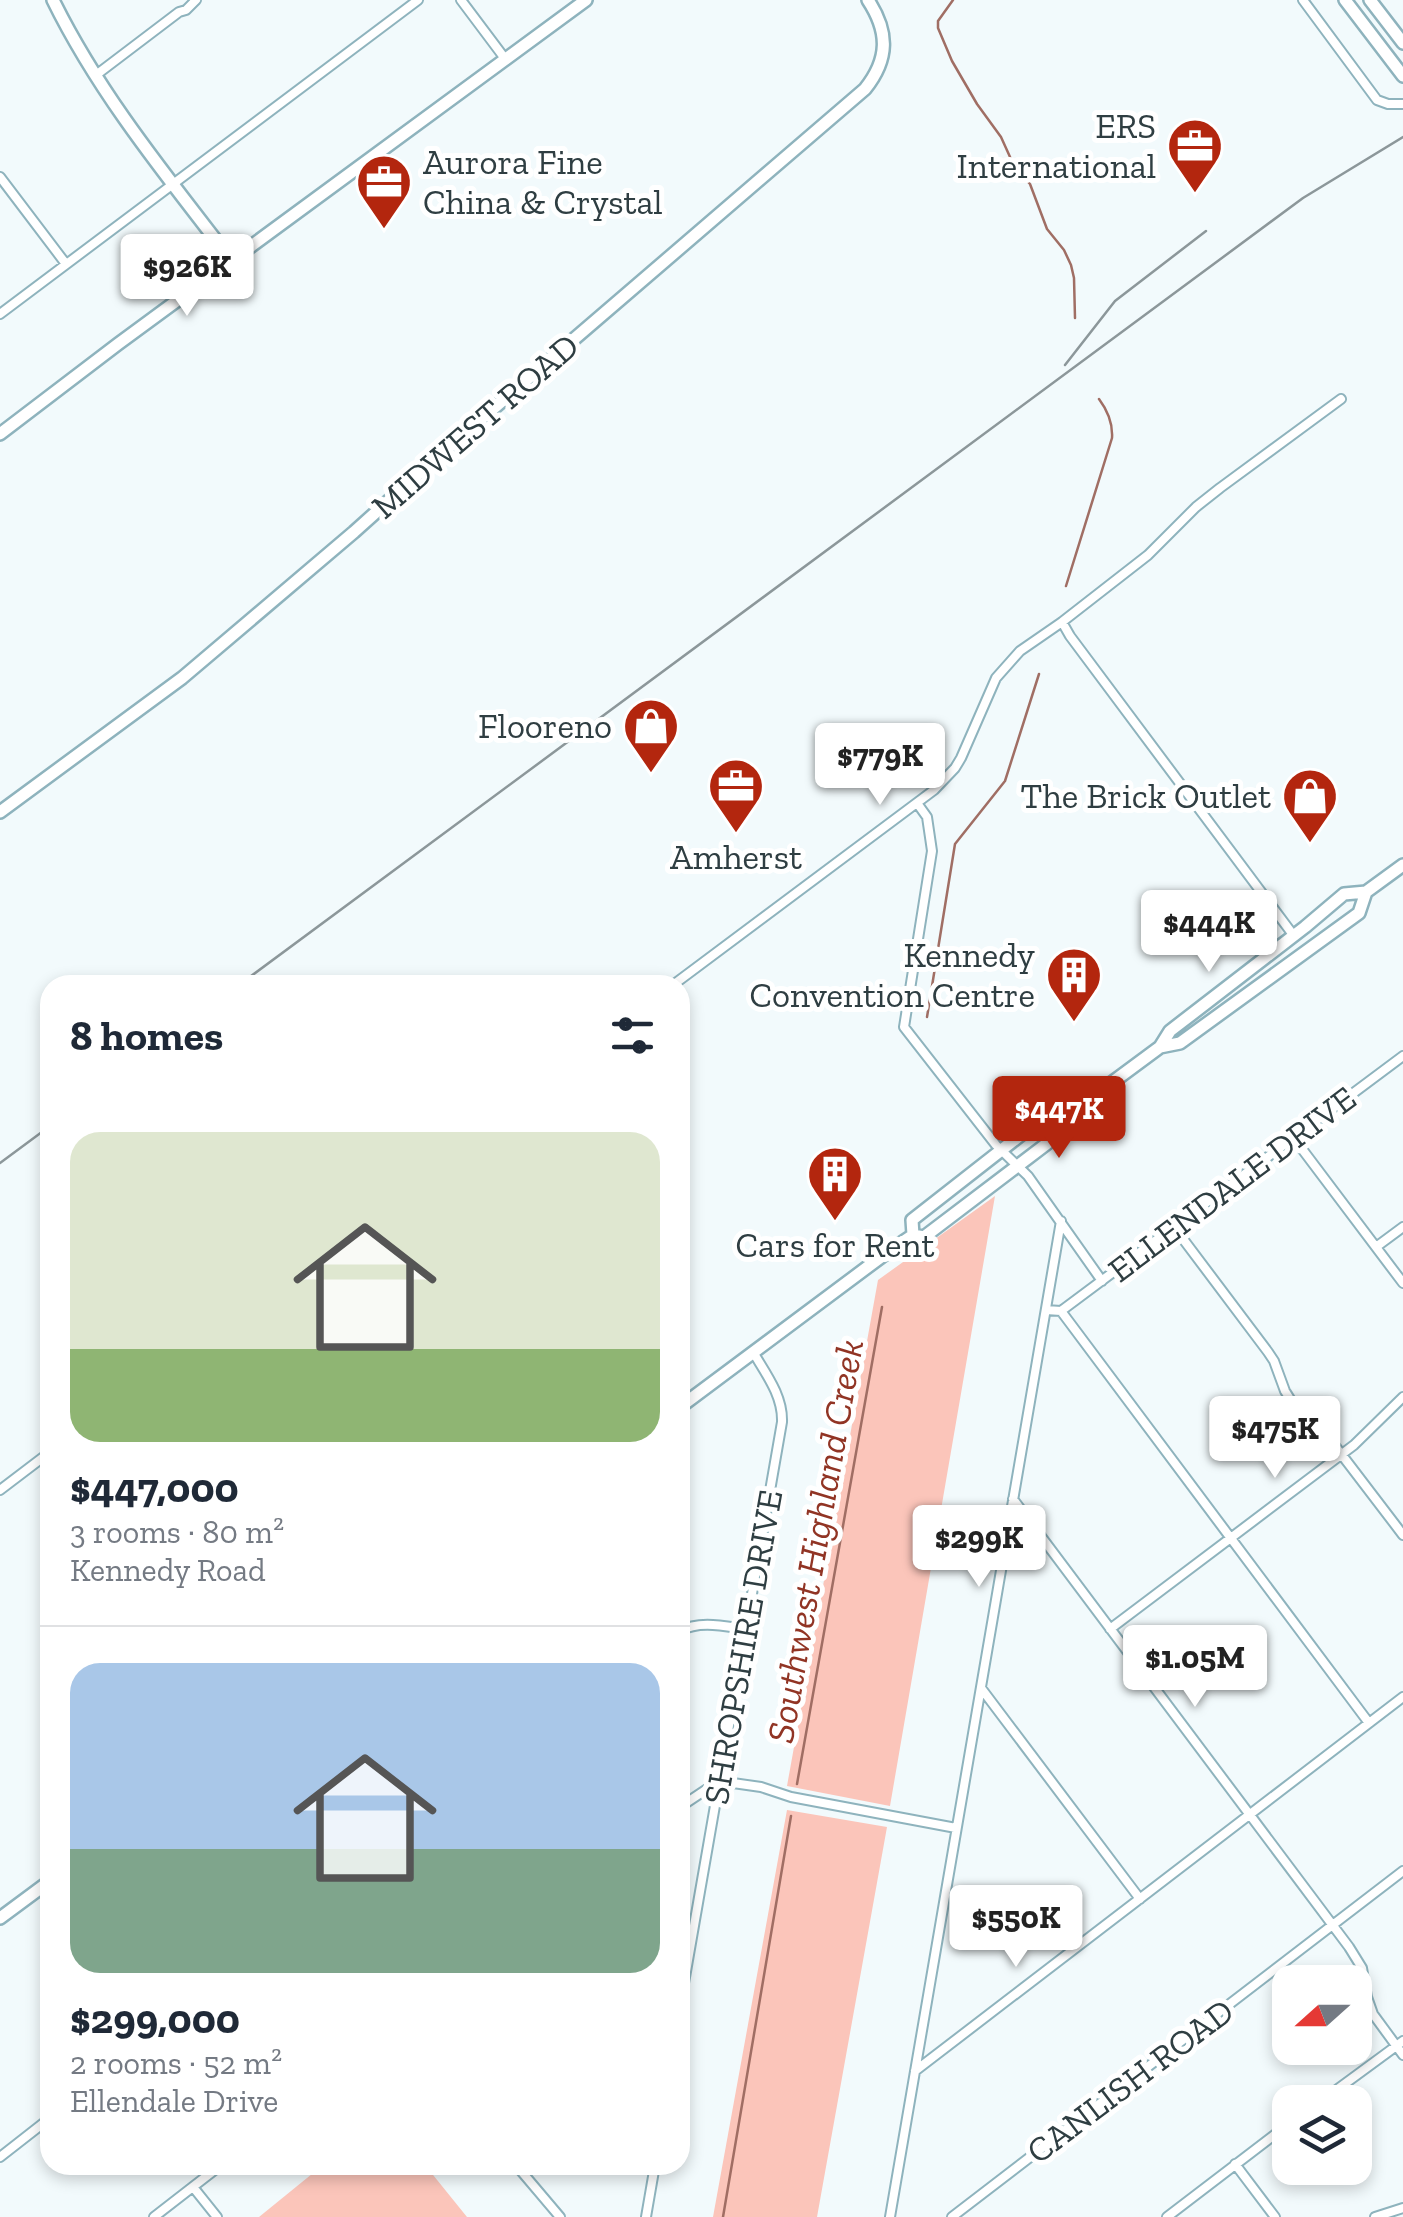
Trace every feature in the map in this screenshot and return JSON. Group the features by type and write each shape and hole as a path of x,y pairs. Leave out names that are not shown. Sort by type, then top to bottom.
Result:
{"main road":[{"path":"53,0 96,75 232,261"},
{"path":"0,434 586,0"},
{"name":"MIDWEST ROAD","path":"0,812 182,678 866,88 880,71 884,42 882,28 868,0"},
{"path":"1344,0 1403,76"},
{"path":"1370,0 1403,43"},
{"path":"914,1234 924,1237 1049,1142 1056,1124 1160,1046 1170,1031 1344,894 1366,892 1403,865"},
{"path":"1160,1046 1180,1043 1306,953 1359,913 1366,892"},
{"path":"1294,936 1306,953"},
{"path":"914,1234 912,1220 1002,1150 1036,1124 1056,1124"},
{"path":"690,1399 914,1234"},
{"path":"0,1918 40,1888"}],"street":[{"path":"96,75 196,0"},
{"path":"0,314 418,0"},
{"path":"461,0 506,60"},
{"path":"1303,0 1378,100 1403,104"},
{"path":"0,176 66,264"},
{"path":"686,975 934,790 955,768 996,678 1010,661 1148,555 1220,488 1341,399"},
{"path":"1062,622 1294,936"},
{"path":"918,803 928,818 932,851 904,1027 1018,1166 1102,1281"},
{"name":"ELLENDALE DRIVE","path":"1061,1312 1403,1056"},
{"path":"1294,1138 1403,1284"},
{"name":"ELLENDALE DRIVE","path":"890,2217 1060,1220"},
{"path":"1174,1227 1268,1352 1294,1407 1332,1442 1403,1535"},
{"path":"1376,1247 1403,1227"},
{"path":"1046,1310 1061,1312 1369,1723"},
{"name":"SHROPSHIRE DRIVE","path":"690,1939 782,1422 778,1394 753,1352"},
{"path":"1110,1629 1342,1454 1403,1398"},
{"path":"0,1490 40,1460"},
{"path":"1013,1499 1358,1960 1369,2006 1378,2023 1400,2044 1403,2055"},
{"path":"690,1626 745,1629"},
{"path":"981,1688 1140,1899"},
{"path":"915,2071 1403,1697"},
{"path":"690,1800 719,1781 956,1828"},
{"name":"CANLISH ROAD","path":"952,2217 1403,1871"},
{"path":"1343,2085 1400,2044"},
{"path":"0,2156 40,2126"},
{"path":"1167,2217 1272,2137"},
{"path":"1236,2164 1275,2217"},
{"path":"154,2217 208,2175"},
{"path":"524,2175 560,2217"},
{"path":"646,2217 653,2175"},
{"path":"193,2187 216,2217"},
{"path":"1375,2217 1403,2208"}],"shaded area":[{"path":"995,1196 890,1806 787,1786 878,1280"},
{"path":"787,1810 887,1827 817,2217 713,2217"},
{"path":"311,2175 433,2175 467,2217 259,2217"}],"waterway":[{"name":"Southwest Highland Creek","path":"953,0 938,21 938,28 977,104 1001,137 1015,168 1030,184 1047,229 1064,250 1074,278 1075,318"},
{"name":"Southwest Highland Creek","path":"1066,586 1112,438 1109,417 1099,399"},
{"name":"Southwest Highland Creek","path":"927,1017 955,844 1005,781 1039,674"},
{"name":"Southwest Highland Creek","path":"797,1784 882,1307"},
{"name":"Southwest Highland Creek","path":"723,2217 791,1816"}],"railway":[{"path":"253,975 1303,198 1403,137"},
{"path":"1065,365 1115,301 1206,231"},
{"path":"0,1163 40,1133"}],"place":[{"name":"ERS International","path":"1195,195"},
{"name":"Aurora Fine China & Crystal","path":"384,231"},
{"name":"Flooreno","path":"651,775"},
{"name":"Amherst","path":"736,835"},
{"name":"The Brick Outlet","path":"1310,845"},
{"name":"Kennedy Convention Centre","path":"1074,1024"},
{"name":"Cars for Rent","path":"835,1223"}]}
